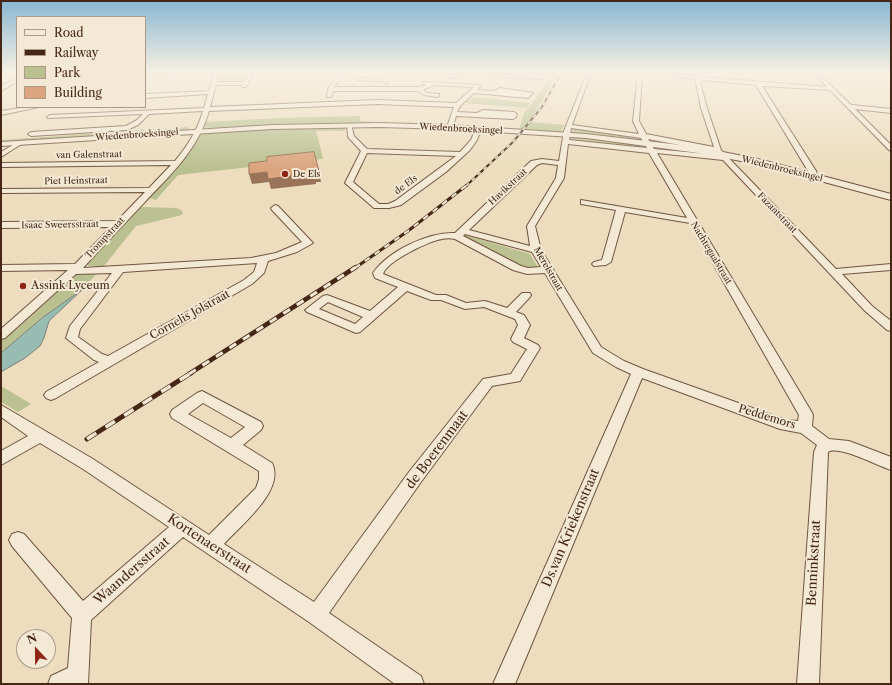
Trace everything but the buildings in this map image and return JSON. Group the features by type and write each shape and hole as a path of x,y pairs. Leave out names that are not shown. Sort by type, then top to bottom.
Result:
{"street":[{"name":"Trompstraat","path":"1,335 76,269 177,163 192,144 199,131 209,105"},
{"path":"50,117 281,105"},
{"path":"436,105 457,106 453,114 450,127"},
{"name":"Merelstraat","path":"577,105 567,134 560,178 531,226 532,236 536,250 597,350 620,364 638,372"},
{"name":"Nachtegaalstraat","path":"637,105 636,121 647,143 691,221 806,415 805,428"},
{"name":"Fazantstraat","path":"703,105 721,154 868,308 891,327"},
{"path":"771,105 812,171 812,176"},
{"path":"850,107 891,111"},
{"path":"850,107 891,149"},
{"path":"1,113 30,108"},
{"path":"31,134 126,128 144,118 148,112"},
{"path":"453,114 513,117 514,114 483,112 478,115"},
{"path":"66,131 95,115"},
{"name":"Wiedenbroeksingel","path":"1,144 273,126 349,125 450,127 567,134 647,143 721,154 891,197"},
{"path":"349,125 351,137 365,151 461,154"},
{"name":"de Els","path":"365,151 349,183 372,203 377,206 383,206 398,203 443,170 468,149 474,140 478,129"},
{"path":"1,155 20,143"},
{"name":"Havikstraat","path":"460,234 534,163 542,161 562,162"},
{"name":"van Galenstraat","path":"1,165 177,163"},
{"name":"Piet Heinstraat","path":"1,191 151,190"},
{"path":"584,202 691,221"},
{"path":"1,268 120,270 263,260 290,252 308,243 275,208"},
{"path":"597,264 606,262 621,209"},
{"name":"Isaac Sweersstraat","path":"1,225 118,224"},
{"path":"460,234 536,250"},
{"path":"460,234 517,268 527,271 549,270"},
{"name":"de Boerenmaat","path":"316,615 415,477 488,382 515,378 534,348 517,340 524,325 520,317 485,304 465,306 442,297 435,298 382,278 378,273 380,269 401,253 441,236 460,234"},
{"name":"Cornelis Jolstraat","path":"51,395 248,282 259,273 263,260"},
{"path":"833,272 891,267"},
{"path":"108,361 98,357 72,338 74,329 120,270"},
{"path":"371,316 405,287"},
{"path":"509,313 526,295"},
{"name":"Peddemors","path":"638,372 785,425 805,428 827,445"},
{"name":"Ds.van Kriekenstraat","path":"504,684 638,372"},
{"name":"Kortenaerstraat","path":"1,410 40,436 88,464 316,615 413,684"},
{"path":"1,459 40,436"},
{"path":"827,445 831,443 840,445 891,464"},
{"name":"Benninkstraat","path":"808,684 821,452 823,447 827,445"},
{"path":"210,546 262,492 267,479 267,468 232,446"},
{"name":"Waandersstraat","path":"82,615 182,527"},
{"path":"18,540 82,615 71,681"}],"green space":[{"path":"489,105 529,105 527,108"},
{"path":"530,105 540,105 530,122 564,125 561,132 519,130 524,113"},
{"path":"360,116 360,121 413,125 316,124 204,127 204,122"},
{"path":"188,127 189,129 185,130 1,142 1,140"},
{"path":"303,127 345,127 345,131 316,131 322,159 178,175 156,200 147,197 190,150 201,132"},
{"path":"573,128 639,137 641,139 573,133"},
{"path":"572,137 643,145 645,149 570,140"},
{"path":"137,208 176,208 181,210 183,213 182,215 136,226 104,266 89,266 86,264 87,261"},
{"path":"465,235 530,254 538,267 525,268 463,236"},
{"path":"99,271 83,289 42,318 1,353 1,339 71,277 78,273"},
{"path":"1,386 31,404 18,412 1,402"}],"water":[{"path":"83,289 49,321 40,346 25,358 1,372 1,353 42,318"}],"railway":[{"path":"466,186 513,142 543,105"},
{"path":"355,268 408,231 467,185"},
{"path":"189,374 356,267"},
{"path":"87,439 191,373"}],"place":[{"name":"De Els","path":"285,174"},
{"name":"Assink Lyceum","path":"23,286"}]}
